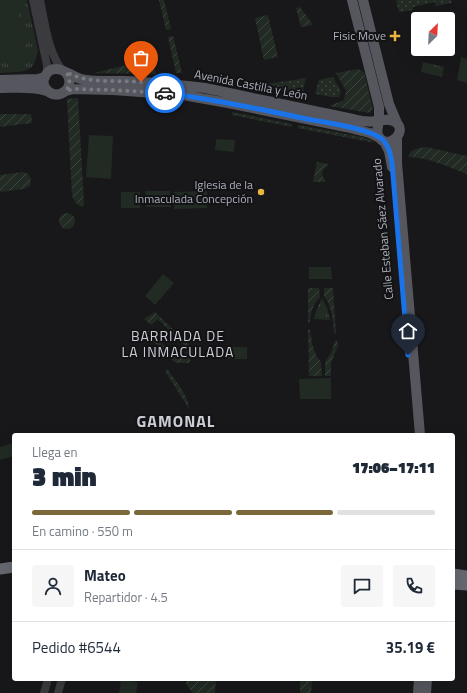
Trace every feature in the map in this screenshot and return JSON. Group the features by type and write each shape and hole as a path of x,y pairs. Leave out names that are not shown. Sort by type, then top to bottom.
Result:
{"highway":[{"path":"0,564 12,562"},
{"path":"0,569 12,568"},
{"path":"455,574 467,576"},
{"path":"455,584 467,585"}],"main road":[{"path":"352,0 379,107 381,123 378,132 382,139 390,142 397,138 400,131 389,104 363,0"},
{"path":"0,80 38,79 55,69 64,72 68,76 70,82 66,91 58,94 34,88 0,88"},
{"name":"Avenida Castilla y León","path":"64,72 85,80 150,82 206,89 381,123"},
{"path":"46,75 44,86 47,91"},
{"name":"Avenida Castilla y León","path":"66,91 73,89 113,90 183,95 346,127 370,133 382,139"},
{"path":"369,121 376,116 379,107"},
{"path":"381,123 391,120 397,123"},
{"name":"Calle Esteban Sáez Alvarado","path":"397,138 397,163 420,433"},
{"name":"Calle Esteban Sáez Alvarado","path":"382,139 389,151 392,163 414,433"},
{"path":"418,693 419,681"},
{"path":"426,693 427,681"}],"street":[{"path":"33,0 47,65 46,75"},
{"path":"40,0 52,51 64,72"},
{"path":"44,693 47,681"},
{"path":"58,693 61,681"}],"green space":[{"path":"0,0 27,0 38,50 35,62 31,68 24,71 0,73"},
{"path":"15,0 27,58 0,64 0,3"},
{"path":"159,0 164,0 171,29 166,30"},
{"path":"396,0 451,0 452,3 435,6 435,2 413,7 413,10 399,12"},
{"path":"300,7 313,25 301,27 296,8"},
{"path":"268,15 278,57 264,60 255,18"},
{"path":"173,36 182,73 176,73 168,37"},
{"path":"461,57 467,59 467,83 457,80"},
{"path":"152,59 156,74 94,73"},
{"path":"423,62 444,67 442,77 421,72"},
{"path":"358,69 364,72 373,109 370,113 329,106 344,100 346,91 336,73"},
{"path":"333,77 341,91 339,97 315,94 319,80"},
{"path":"306,78 303,95 283,91 282,88 267,84"},
{"path":"78,98 84,204 82,207 73,199 72,195 67,99"},
{"path":"232,112 292,124 292,127 232,115"},
{"path":"0,114 31,114 32,123 0,127"},
{"path":"298,125 362,137 375,143 298,128"},
{"path":"89,135 113,136 111,179 86,177"},
{"path":"216,139 235,140 234,152 215,150"},
{"path":"426,147 467,156 467,174 430,161 415,157 408,157 412,151 417,148"},
{"path":"317,162 328,164 322,173 326,181 325,182 313,182"},
{"path":"23,172 30,177 30,186 24,189 0,192 0,175"},
{"path":"145,191 170,191 171,207 146,207"},
{"path":"207,191 207,208 174,209 174,192"},
{"path":"121,192 140,192 140,208 121,208"},
{"path":"64,213 70,213 75,218 73,227 70,229 64,229 59,224 59,218"},
{"path":"309,267 331,267 332,279 309,279"},
{"path":"163,274 174,283 155,305 145,296"},
{"path":"308,288 319,288 320,297 314,305 310,322 308,323"},
{"path":"324,288 333,288 336,334 334,333 333,318 327,300 324,296"},
{"path":"322,298 327,308 330,320 314,319"},
{"path":"155,312 194,350 192,355 185,353 188,350 158,319 151,325 144,319"},
{"path":"308,329 310,330 314,350 321,362 322,376 309,376"},
{"path":"148,330 178,359 183,355 191,357 189,363 177,363 173,361 145,333"},
{"path":"337,340 338,346 331,363 331,376 325,376 325,362 331,353 335,341"},
{"path":"225,347 247,347 247,359 225,359"},
{"path":"167,369 187,399 189,409 165,371"},
{"path":"331,378 331,399 300,399 299,379"},
{"path":"12,444 12,457 0,460 0,447"},
{"path":"121,681 138,682 136,693 119,693"},
{"path":"187,681 216,681 215,693 192,693 186,684"},
{"path":"300,681 312,681 311,693 300,693"}],"way so far":[{"path":"141,82 85,80 74,77 66,72 70,82 66,91 73,89 165,93"}],"place":[{"name":"Fisic Move","path":"395,36"},
{"name":"Iglesia de la Inmaculada Concepción","path":"261,192"}],"district":[{"name":"BARRIADA DE LA INMACULADA","path":"178,344"},
{"name":"GAMONAL","path":"176,421"}],"route":[{"path":"165,93 205,99 346,127 370,133 384,141 389,151 392,163 408,355"}]}
